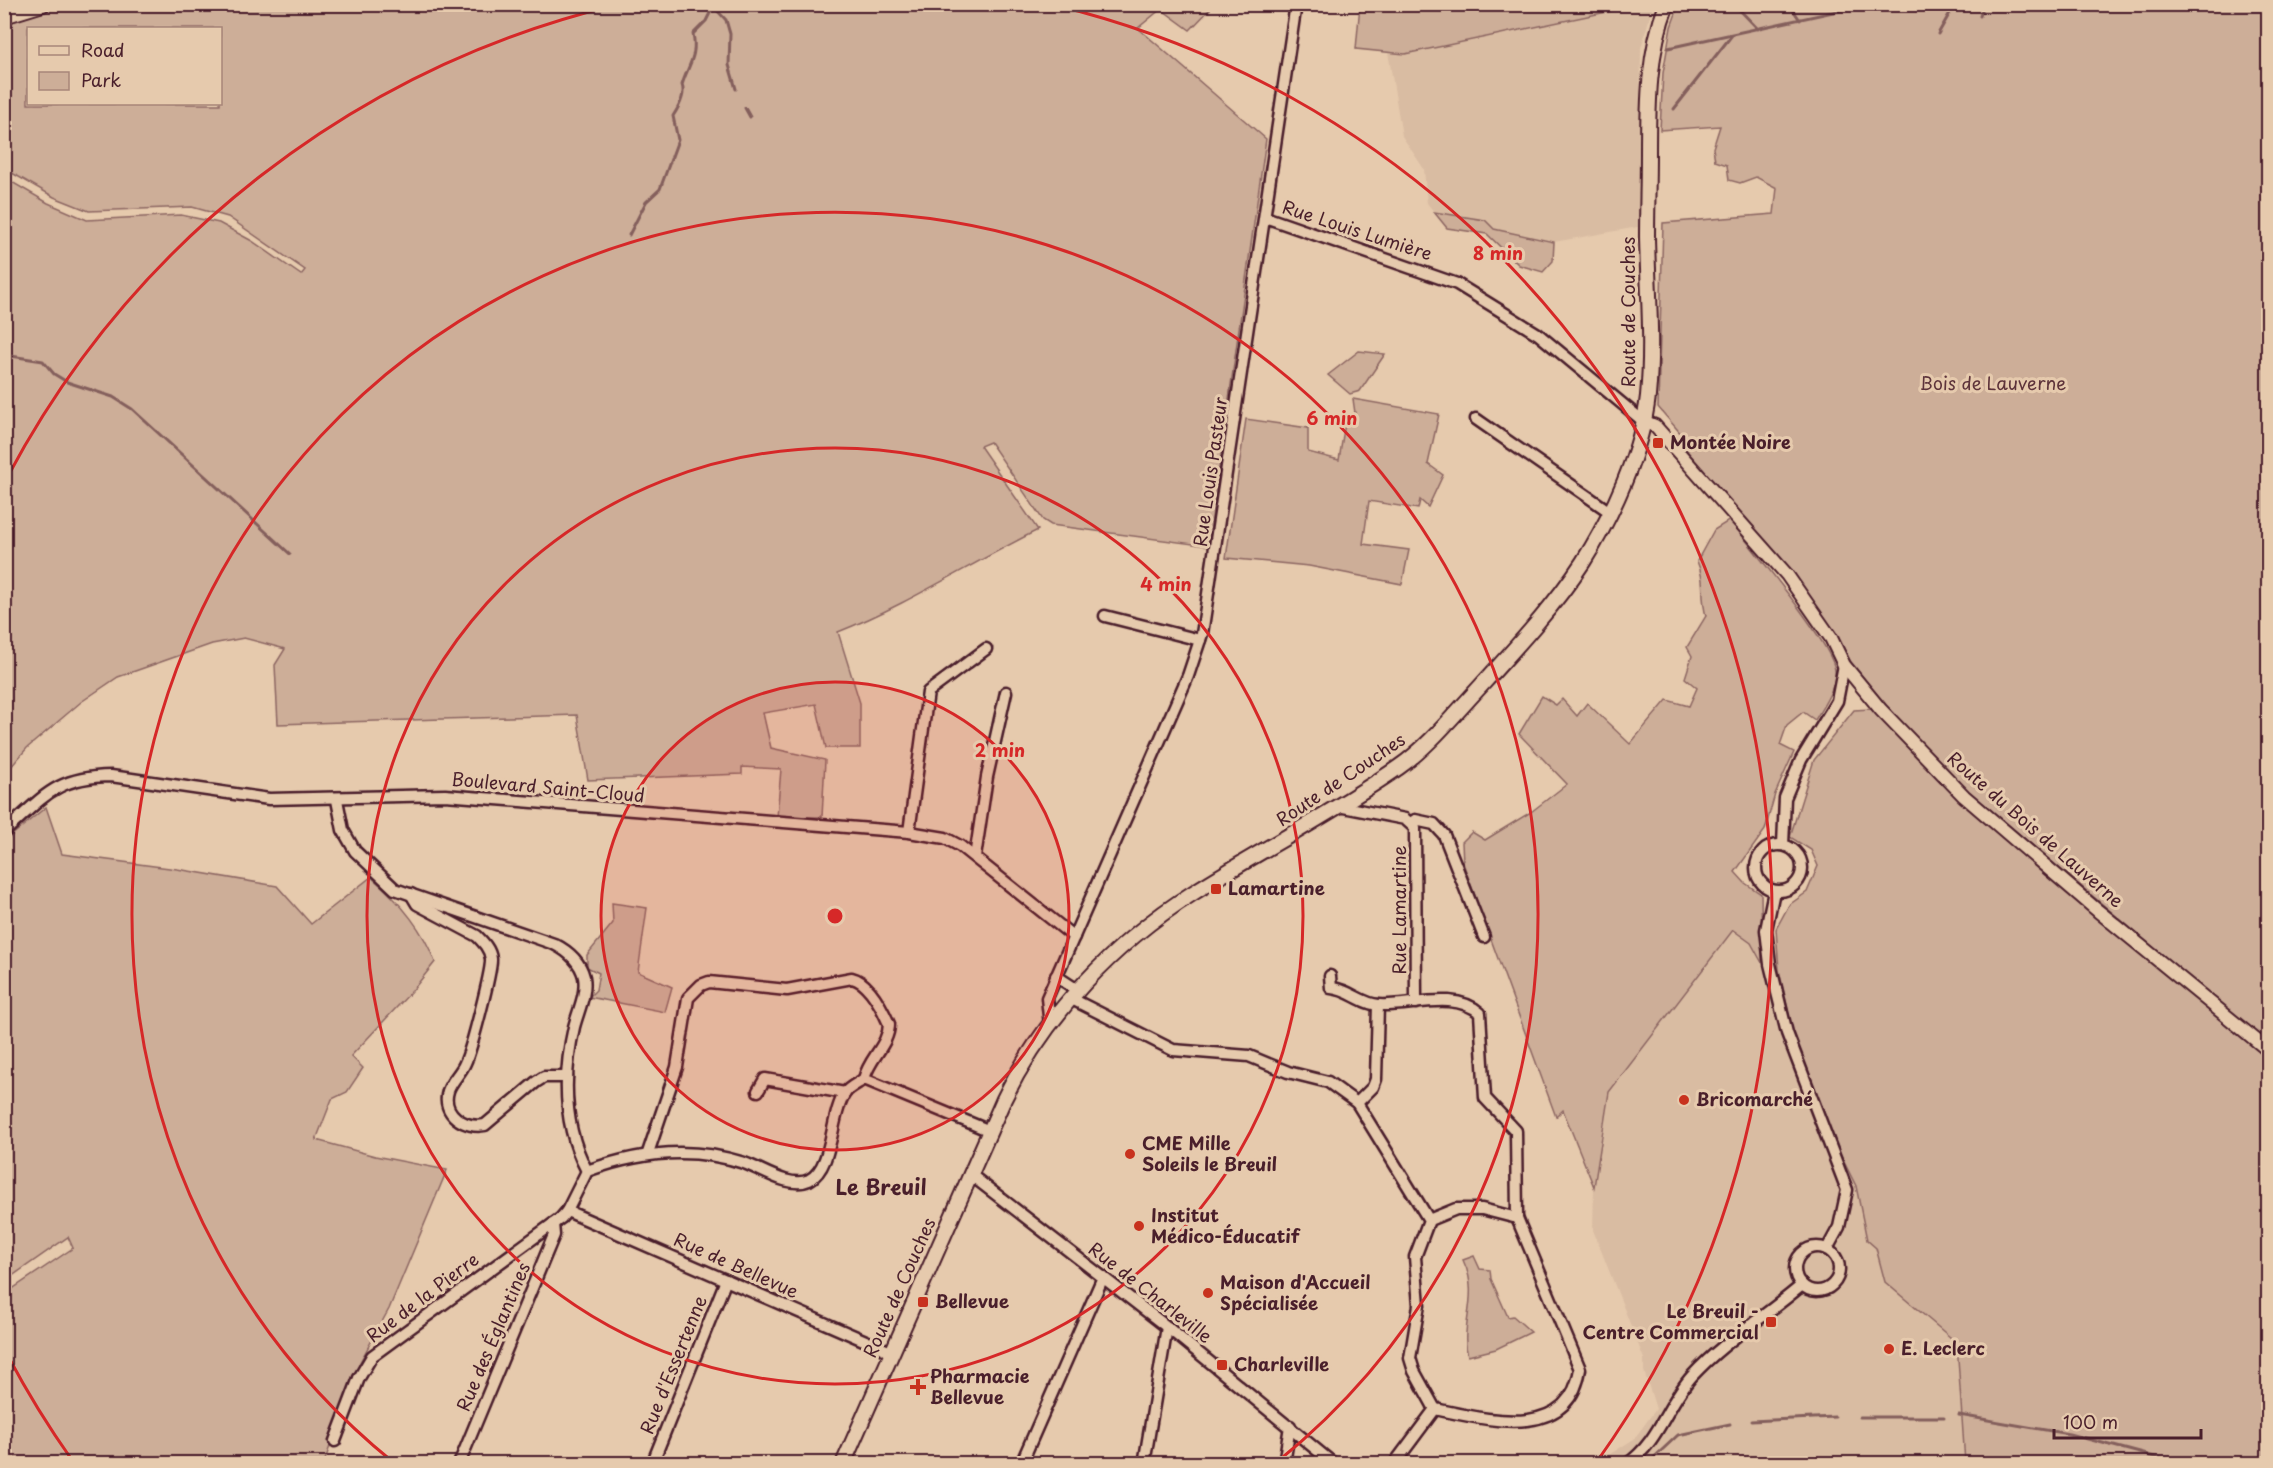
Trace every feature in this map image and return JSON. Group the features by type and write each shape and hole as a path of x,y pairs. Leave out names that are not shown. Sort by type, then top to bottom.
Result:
{"main road":[{"path":"4,16 43,4"},
{"name":"Route de Couches","path":"843,1464 1018,1070 1060,1012 1112,956 1176,905 1401,766 1444,725 1497,668 1567,585 1611,512 1643,422 1648,397 1650,326 1647,237 1650,91 1658,30 1667,4"}],"street":[{"name":"Rue Louis Pasteur","path":"1050,1026 1046,1011 1056,976 1188,676 1200,640 1211,588 1296,4"},
{"name":"Rue Louis Lumière","path":"1265,218 1457,284 1538,334 1643,422"},
{"path":"1476,419 1611,512"},
{"name":"Route du Bois de Lauverne","path":"1643,422 1655,426 1787,575 1832,638 1844,665 1881,710 1964,796 2098,911 2268,1050"},
{"path":"1105,616 1200,640"},
{"path":"909,832 928,692 986,649"},
{"path":"1782,845 1785,798 1801,760 1837,701 1844,665"},
{"path":"975,857 987,777 1006,692"},
{"name":"Boulevard Saint-Cloud","path":"4,832 42,798 66,781 111,776 269,799 337,800 445,795 909,832 945,838 975,857 1074,937"},
{"path":"337,800 343,830 355,851 394,889 554,944 572,956 581,967 585,991 571,1041 567,1077 572,1133 587,1171"},
{"name":"Rue Lamartine","path":"1338,806 1395,816 1411,823 1417,834 1416,1003"},
{"path":"1411,823 1415,820 1434,824 1444,835 1484,937"},
{"path":"1782,845 1797,853 1803,868 1801,876 1791,888 1774,891 1762,884 1758,877 1757,863 1764,851 1782,845"},
{"path":"1774,891 1766,930 1770,964 1787,1033 1847,1190 1839,1227 1827,1249"},
{"path":"411,894 417,904 477,936 484,942 491,960 466,1062 448,1091 450,1112 465,1125 485,1125 544,1077 567,1077"},
{"path":"1056,976 1075,994 1162,1046 1186,1052 1249,1056 1288,1072 1328,1082 1357,1103 1429,1220"},
{"path":"1330,976 1331,988 1344,989 1377,1005 1466,1003 1480,1013 1485,1098 1516,1131 1517,1218 1578,1363 1577,1386 1563,1405 1529,1421 1507,1423 1435,1409"},
{"path":"567,1211 587,1171 648,1153 718,1156 757,1167 789,1181 807,1181 815,1176 824,1161 846,1093 864,1079 872,1058 886,1041 889,1024 865,985 852,978 787,990 709,982 700,985 688,998 677,1067 648,1153"},
{"path":"1052,988 1060,1012"},
{"path":"1357,1103 1373,1087 1376,1078 1377,1005"},
{"path":"758,1091 765,1079 846,1093"},
{"path":"864,1079 990,1131"},
{"name":"Rue de Charleville","path":"971,1175 1167,1327 1334,1464"},
{"path":"1435,1409 1410,1358 1419,1305 1414,1257 1429,1220 1456,1209 1482,1209 1517,1218"},
{"name":"Rue de la Pierre","path":"335,1441 358,1378 372,1356 553,1224 567,1211"},
{"name":"Rue de Bellevue","path":"567,1211 891,1352"},
{"name":"Rue des Églantines","path":"459,1464 554,1235 553,1224"},
{"path":"1815,1247 1827,1249 1839,1262 1837,1280 1832,1287 1820,1291 1811,1291 1802,1286 1796,1274 1800,1256 1815,1247"},
{"path":"1022,1464 1103,1277"},
{"name":"Rue d'Essertenne","path":"652,1464 726,1280"},
{"path":"1627,1464 1647,1446 1691,1377 1712,1356 1802,1286"},
{"path":"1144,1464 1167,1327"},
{"path":"1394,1464 1435,1409"},
{"path":"1284,1464 1290,1426"}],"shaded area":[{"path":"1640,5 1653,5 1641,48 1638,227 1554,242 1494,229 1485,220 1434,212 1427,203 1424,169 1402,136 1388,52 1405,54"},
{"path":"1733,930 1751,943 1792,1028 1838,1150 1856,1186 1867,1240 1876,1247 1885,1282 1957,1343 1965,1463 1596,1463 1634,1439 1656,1409 1644,1371 1644,1359 1593,1230 1594,1187 1609,1092"}],"green space":[{"path":"65,4 1215,4 1190,30 1161,9 1138,28 1266,139 1208,546 1051,525 1043,520 990,442 980,446 1038,530 889,609 838,632 860,703 860,748 826,748 816,704 763,713 771,748 825,760 822,817 777,817 781,769 742,767 742,774 588,780 577,715 278,724 275,665 285,649 244,638 212,644 118,677 81,702 27,748 5,774 5,178 48,203 87,220 181,215 219,223 252,241 301,275 305,270 228,217 192,207 89,211 54,197 5,169 5,23"},
{"path":"1360,4 1640,5 1405,54 1356,49"},
{"name":"Bois de Lauverne","path":"1679,5 2268,5 2268,1044 1967,790 1906,728 1851,662 1836,634 1785,565 1688,452 1682,435 1658,407 1663,223 1774,214 1777,188 1756,177 1740,183 1729,180 1727,165 1715,161 1713,148 1720,126 1660,130 1663,73 1671,27"},
{"path":"1434,212 1485,220 1494,229 1554,242 1553,261 1543,272 1519,265 1487,234 1447,228"},
{"path":"1359,351 1385,354 1360,391 1350,394 1328,375"},
{"path":"1353,399 1439,414 1428,464 1443,475 1428,507 1420,500 1418,509 1369,501 1363,544 1409,550 1402,584 1309,566 1226,558 1246,419 1308,428 1308,452 1339,460 1346,417 1355,413"},
{"path":"1730,520 1789,595 1820,639 1835,670 1834,683 1815,720 1803,712 1787,725 1780,745 1794,752 1775,794 1765,830 1735,872 1745,883 1761,894 1762,963 1751,943 1733,930 1609,1092 1594,1187 1563,1110 1556,1117 1463,863 1462,842 1472,832 1485,840 1531,812 1567,784 1519,734 1542,696 1556,705 1562,699 1577,716 1587,703 1630,744 1667,700 1689,706 1697,688 1685,678 1692,656 1687,647 1706,616 1697,561 1714,530"},
{"path":"1871,709 1955,794 2094,915 2268,1057 2268,1463 1965,1463 1957,1343 1885,1282 1876,1248 1867,1240 1856,1186 1838,1150 1792,1028 1779,970 1776,929 1789,905 1807,892 1818,866 1811,850 1790,837 1814,760 1854,710"},
{"path":"46,807 62,854 177,869 277,886 311,924 371,877 408,915 430,950 435,962 412,991 351,1056 363,1068 347,1092 332,1099 316,1140 375,1156 447,1170 389,1309 360,1362 324,1463 5,1463 5,1294 73,1248 68,1237 5,1281 5,841"},
{"path":"612,903 647,908 638,972 672,987 665,1012 589,997 596,990 599,973 587,967 587,955 613,923"},
{"path":"1474,1256 1480,1269 1490,1270 1491,1279 1508,1317 1513,1316 1531,1332 1496,1349 1468,1356 1466,1333 1470,1286 1463,1260"}],"waterway":[{"path":"1734,4 1758,29"},
{"path":"1789,4 1800,20"},
{"path":"1668,48 1870,4"},
{"path":"1938,34 1955,4"},
{"path":"1980,16 1984,4"},
{"path":"713,6 726,20 730,34 729,65 736,89"},
{"path":"629,235 646,202 660,189 678,140 673,116 681,101 682,85 693,55 693,34 706,21 713,7"},
{"path":"1674,109 1732,35"},
{"path":"745,108 750,117"},
{"path":"4,350 11,356 43,361 54,374 67,382 113,397 132,409 290,554"},
{"path":"1959,1415 2069,1434 2177,1463 2245,1461 2264,1464"},
{"path":"1751,1421 1835,1417"},
{"path":"1860,1417 1944,1417"},
{"path":"1647,1464 1678,1435 1730,1424"}],"place":[{"name":"Montée Noire","path":"1658,443"},
{"name":"Lamartine","path":"1216,889"},
{"name":"Bricomarché","path":"1684,1100"},
{"name":"CME Mille Soleils le Breuil","path":"1130,1154"},
{"name":"Institut Médico-Éducatif","path":"1139,1226"},
{"name":"Maison d'Accueil Spécialisée","path":"1208,1293"},
{"name":"Bellevue","path":"923,1302"},
{"name":"Le Breuil - Centre Commercial","path":"1771,1322"},
{"name":"E. Leclerc","path":"1889,1349"},
{"name":"Charleville","path":"1222,1365"},
{"name":"Pharmacie Bellevue","path":"918,1387"}],"district":[{"name":"Le Breuil","path":"881,1188"}]}
